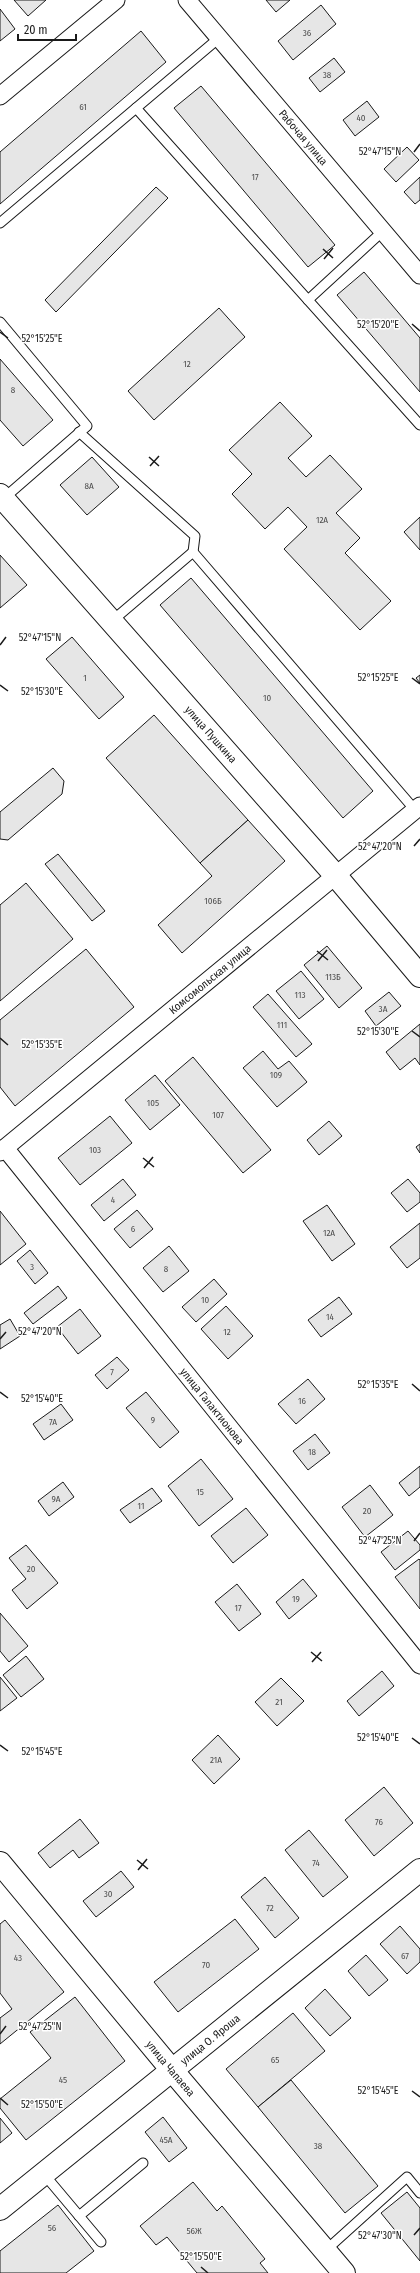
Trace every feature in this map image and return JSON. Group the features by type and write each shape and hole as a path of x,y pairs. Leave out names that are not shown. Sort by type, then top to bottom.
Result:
{"main road":[{"name":"улица Пушкина","path":"2,497 419,971"},
{"name":"улица Чапаева","path":"0,1863 171,2069 344,2273"},
{"name":"улица О. Яроша","path":"0,2208 420,1870"}],"street":[{"path":"0,96 116,0"},
{"name":"Рабочая улица","path":"187,0 420,275"},
{"name":"Комсомольская улица","path":"2,1150 418,808"},
{"name":"улица Галактионова","path":"2,1150 420,1665"}],"lane":[{"path":"0,223 219,38"},
{"path":"136,108 420,425"},
{"path":"308,300 383,232"},
{"path":"0,322 87,426 2,497"},
{"path":"79,432 195,536 193,552 112,621"},
{"path":"193,552 418,808"},
{"path":"79,2216 143,2163"},
{"path":"44,2173 101,2242"},
{"path":"325,2251 407,2177 420,2193"}],"building":[{"path":"14,0 46,0 28,16"},
{"path":"266,0 290,0 276,12"},
{"path":"321,5 336,24 293,60 278,41"},
{"path":"0,9 15,29 0,41"},
{"path":"141,31 166,62 0,204 0,152"},
{"path":"334,58 345,72 320,92 309,78"},
{"path":"201,86 335,245 308,267 174,108"},
{"path":"367,101 379,117 355,136 343,120"},
{"path":"407,147 419,160 396,182 384,169"},
{"path":"420,177 420,200 415,204 404,192"},
{"path":"156,187 168,198 56,312 45,300"},
{"path":"364,272 420,338 420,392 337,295"},
{"path":"219,308 245,337 154,420 128,391"},
{"path":"0,359 53,420 23,446 0,420"},
{"path":"280,402 312,436 288,458 306,477 330,455 362,489 336,513 360,538 345,553 391,601 360,630 284,549 307,527 288,507 265,529 232,494 252,474 229,450"},
{"path":"92,457 119,487 87,515 60,485"},
{"path":"420,517 420,550 404,532"},
{"path":"0,555 27,585 0,608"},
{"path":"191,578 373,791 343,818 160,605"},
{"path":"72,637 124,697 99,719 46,659"},
{"path":"420,675 420,683 416,678"},
{"path":"154,715 248,820 200,863 106,758"},
{"path":"53,768 64,781 62,794 8,840 0,839 0,812"},
{"path":"248,820 285,861 182,953 158,925 212,876 200,863"},
{"path":"58,854 105,911 92,921 45,864"},
{"path":"26,883 73,939 0,1001 0,905"},
{"path":"327,946 362,988 339,1008 304,965"},
{"path":"86,949 134,1007 15,1106 0,1087 0,1020"},
{"path":"301,971 324,999 299,1019 276,991"},
{"path":"389,992 401,1006 376,1026 365,1011"},
{"path":"268,994 312,1044 296,1057 253,1007"},
{"path":"420,1024 420,1065 415,1058 400,1070 386,1052"},
{"path":"263,1051 278,1069 289,1061 307,1082 277,1107 243,1068"},
{"path":"193,1057 271,1150 243,1173 165,1081"},
{"path":"155,1075 180,1105 150,1130 125,1100"},
{"path":"110,1116 132,1143 80,1185 58,1158"},
{"path":"329,1121 342,1136 319,1155 307,1140"},
{"path":"420,1144 420,1153 416,1147"},
{"path":"123,1179 136,1195 104,1221 91,1205"},
{"path":"408,1179 420,1193 420,1202 407,1212 391,1193"},
{"path":"327,1205 355,1244 332,1261 303,1221"},
{"path":"137,1210 153,1229 130,1248 114,1229"},
{"path":"0,1211 26,1244 0,1265"},
{"path":"420,1223 420,1258 407,1268 390,1247"},
{"path":"169,1246 189,1271 163,1292 143,1268"},
{"path":"30,1250 48,1273 35,1284 17,1261"},
{"path":"214,1279 227,1294 196,1322 182,1307"},
{"path":"58,1286 67,1298 33,1324 24,1313"},
{"path":"339,1297 352,1314 321,1337 308,1320"},
{"path":"226,1306 253,1336 228,1359 201,1329"},
{"path":"80,1309 101,1336 78,1354 57,1327"},
{"path":"10,1319 20,1336 0,1349 0,1325"},
{"path":"117,1357 129,1370 107,1389 95,1375"},
{"path":"308,1379 325,1399 296,1424 278,1404"},
{"path":"146,1392 179,1432 160,1448 126,1408"},
{"path":"61,1404 73,1420 44,1440 33,1424"},
{"path":"315,1434 330,1453 308,1470 293,1451"},
{"path":"201,1459 233,1499 199,1526 168,1486"},
{"path":"420,1466 420,1487 409,1496 399,1483"},
{"path":"63,1482 74,1497 49,1516 38,1501"},
{"path":"370,1485 393,1515 365,1537 342,1507"},
{"path":"152,1488 162,1501 130,1523 120,1510"},
{"path":"246,1508 268,1535 233,1563 211,1536"},
{"path":"408,1531 420,1545 420,1550 395,1570 381,1552"},
{"path":"26,1545 58,1583 27,1609 12,1590 26,1579 9,1558"},
{"path":"419,1559 420,1560 420,1609 395,1577"},
{"path":"303,1579 317,1596 289,1619 276,1602"},
{"path":"237,1584 261,1614 239,1631 215,1602"},
{"path":"0,1613 28,1646 9,1662 0,1651"},
{"path":"26,1656 44,1679 21,1697 3,1675"},
{"path":"382,1671 394,1686 359,1716 347,1701"},
{"path":"0,1677 17,1698 0,1711"},
{"path":"281,1678 304,1701 277,1726 255,1702"},
{"path":"218,1735 240,1759 214,1784 192,1760"},
{"path":"384,1787 413,1823 374,1856 345,1820"},
{"path":"80,1819 99,1843 79,1858 73,1850 50,1868 38,1853"},
{"path":"309,1830 348,1877 323,1897 285,1850"},
{"path":"121,1871 134,1887 96,1917 83,1901"},
{"path":"265,1877 299,1918 275,1938 241,1897"},
{"path":"235,1919 259,1949 178,2012 154,1982"},
{"path":"5,1920 64,1992 0,2044 0,2018 12,2009 0,1993 0,1924"},
{"path":"400,1926 420,1949 420,1962 407,1974 380,1944"},
{"path":"366,1955 388,1980 369,1996 348,1971"},
{"path":"325,1989 351,2018 330,2036 305,2008"},
{"path":"75,1997 125,2061 26,2140 0,2108 0,2099 51,2058 30,2032"},
{"path":"293,2013 325,2051 258,2107 226,2069"},
{"path":"291,2080 378,2186 345,2213 258,2107"},
{"path":"163,2117 187,2148 169,2162 145,2132"},
{"path":"0,2118 12,2133 0,2143"},
{"path":"193,2182 217,2211 222,2206 265,2259 260,2263 268,2273 197,2273 167,2237 156,2245 140,2226"},
{"path":"407,2192 420,2208 420,2261 381,2213"},
{"path":"58,2205 94,2251 66,2273 0,2273 0,2251"}]}
